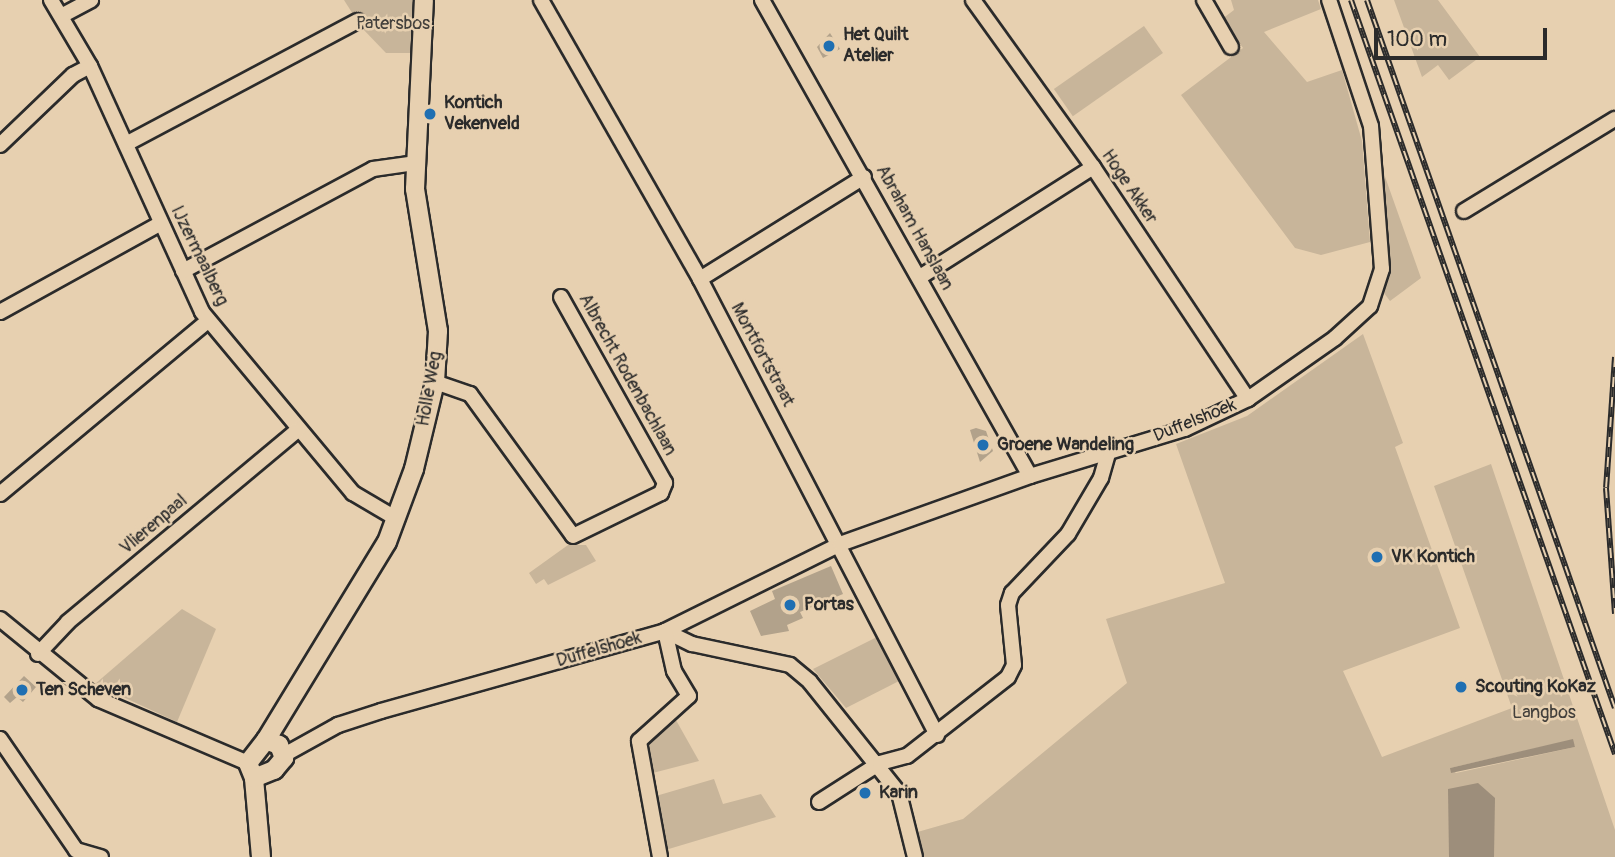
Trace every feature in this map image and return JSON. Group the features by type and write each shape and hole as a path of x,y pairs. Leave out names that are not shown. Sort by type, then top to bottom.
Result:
{"street":[{"name":"IJzermaalberg","path":"51,0 63,15 90,65 208,321 353,493 397,519"},
{"path":"63,15 91,0"},
{"name":"Holle Weg","path":"266,740 374,568 397,519 435,382 438,331 418,223 415,163 424,0"},
{"name":"Montfortstraat","path":"541,0 700,279 937,735"},
{"name":"Abraham Hanslaan","path":"762,0 1030,476"},
{"name":"Hoge Akker","path":"973,0 1093,167 1248,399"},
{"path":"1204,0 1231,47"},
{"name":"Duffelshoek","path":"1108,453 1185,429 1248,399 1361,318 1377,292 1381,264 1371,126 1329,0"},
{"path":"126,144 357,21"},
{"path":"0,145 73,75 90,65"},
{"path":"1464,211 1615,119"},
{"path":"183,271 373,169 415,163"},
{"path":"920,277 1093,167"},
{"path":"700,279 864,177"},
{"path":"0,312 161,223"},
{"name":"Albrecht Rodenbachlaan","path":"435,382 470,394 573,536 660,493 665,483 561,297"},
{"path":"0,494 208,321"},
{"name":"Vlierenpaal","path":"38,654 68,622 299,430"},
{"path":"660,857 639,741 689,696 674,671 665,631 840,544 1030,476 1108,453"},
{"path":"818,802 880,763 907,756 1008,677 1014,665 1008,605 1012,593 1068,534 1101,478 1108,453"},
{"path":"0,619 38,654 98,699 251,770"},
{"name":"Duffelshoek","path":"251,770 274,770 284,755 338,726 381,711 665,631 692,644 790,665 880,763 899,793 915,857"},
{"path":"0,739 72,853 101,857"},
{"path":"261,857 251,770 266,740 279,745 284,755"}],"green space":[{"name":"Patersbos","path":"344,0 419,0 416,53 386,53 361,27"},
{"path":"1231,0 1318,0 1321,9 1264,32 1307,82 1342,70 1362,141 1370,242 1321,255 1295,248 1181,95 1243,48 1222,19 1234,10"},
{"path":"1394,0 1438,0 1480,57 1449,80 1438,65 1422,77"},
{"path":"1144,26 1163,53 1073,116 1054,89"},
{"path":"1383,171 1421,278 1390,301 1384,293 1389,265"},
{"name":"Langbos","path":"1363,334 1403,443 1395,447 1460,628 1343,671 1382,757 1512,708 1434,486 1491,464 1615,830 1615,857 918,857 914,833 963,819 1127,683 1106,619 1225,583 1176,444 1247,416","holes":["1572,740 1575,747 1456,773 1450,768"]},
{"path":"568,545 586,545 596,561 548,585 544,579 536,584 529,573"},
{"path":"182,609 216,629 177,722 95,684"},
{"path":"877,637 899,681 846,708 813,669"},
{"path":"672,713 699,761 645,775 646,735"},
{"path":"714,779 723,804 761,794 776,817 662,851 649,798"}],"shaded area":[{"path":"1573,739 1575,747 1451,773 1450,768"},
{"path":"1478,783 1495,798 1494,857 1449,857 1448,789"}],"building":[{"name":"Het Quilt Atelier","path":"830,33 840,49 823,58 817,47"},
{"name":"Groene Wandeling","path":"976,428 986,431 993,451 980,462 970,430"},
{"name":"Portas","path":"831,566 843,594 800,612 803,618 787,625 789,631 761,636 750,611 775,599 772,591"},
{"name":"Ten Scheven","path":"24,676 36,687 23,702 17,697 10,703 4,697"}],"railway":[{"path":"1351,0 1615,754"},
{"path":"1367,0 1615,708"},
{"path":"1615,357 1606,488 1615,614"}],"place":[{"name":"Het Quilt Atelier","path":"829,46"},
{"name":"Kontich Vekenveld","path":"430,114"},
{"name":"Groene Wandeling","path":"983,445"},
{"name":"VK Kontich","path":"1377,557"},
{"name":"Portas","path":"790,605"},
{"name":"Scouting KoKaz","path":"1461,687"},
{"name":"Ten Scheven","path":"22,690"},
{"name":"Karin","path":"865,793"}]}
